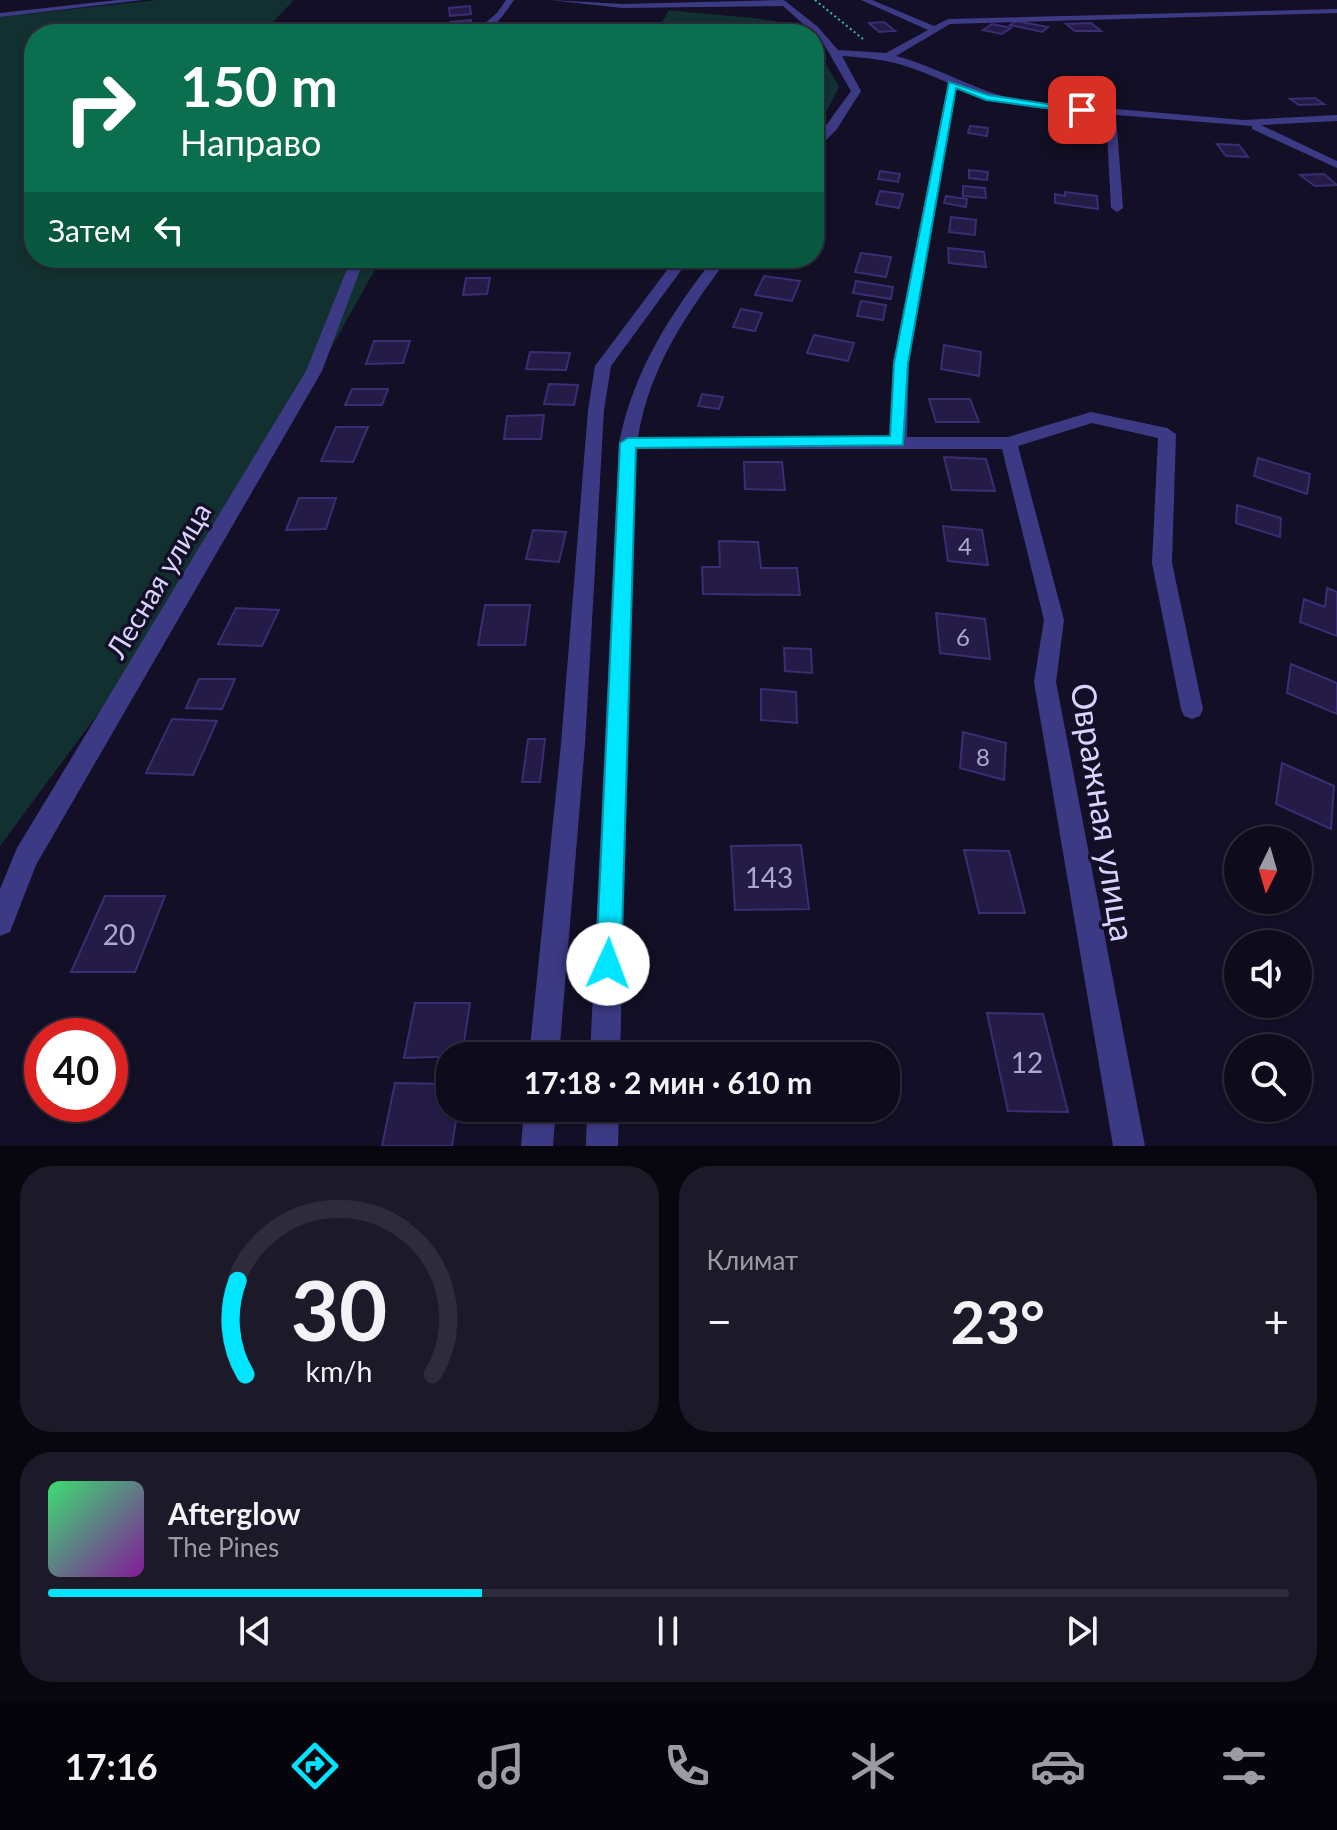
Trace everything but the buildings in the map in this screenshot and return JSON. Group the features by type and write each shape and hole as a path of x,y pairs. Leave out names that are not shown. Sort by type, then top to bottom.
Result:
{"street":[{"path":"0,15 139,0"},
{"path":"489,24 500,15 510,0"},
{"path":"554,0 586,4 782,2 811,24"},
{"path":"865,0 934,29"},
{"path":"1190,8 1203,15"},
{"path":"886,56 908,50 948,22 1337,11"},
{"path":"824,39 836,53 856,91 824,137"},
{"path":"836,53 886,56 912,63 986,97 1023,104 1244,123 1337,118"},
{"path":"898,441 901,363 952,84"},
{"path":"1111,113 1117,208"},
{"path":"1244,123 1279,135 1337,165"},
{"name":"Лесная улица","path":"0,922 26,857 314,371 355,268"},
{"path":"545,1042 573,744 596,410 603,366 676,268"},
{"path":"606,1042 628,443 633,402 649,361 684,306 713,268"},
{"path":"628,443 1009,443 1091,417 1167,434 1162,563 1192,709"},
{"name":"Овражная улица","path":"1009,443 1054,620 1045,682 1129,1146"},
{"path":"537,1146 539,1122"},
{"path":"602,1146 603,1122"}],"path":[{"path":"815,0 886,56"}],"green space":[{"path":"156,0 293,1 272,23 282,24 24,24 24,268 376,268 211,561 0,846 0,17"},
{"path":"669,10 793,24 661,24"},
{"path":"824,60 839,87 824,116"}],"route":[{"path":"608,964 628,443 898,441 901,363 923,226 952,84 986,97 1082,110"}]}
